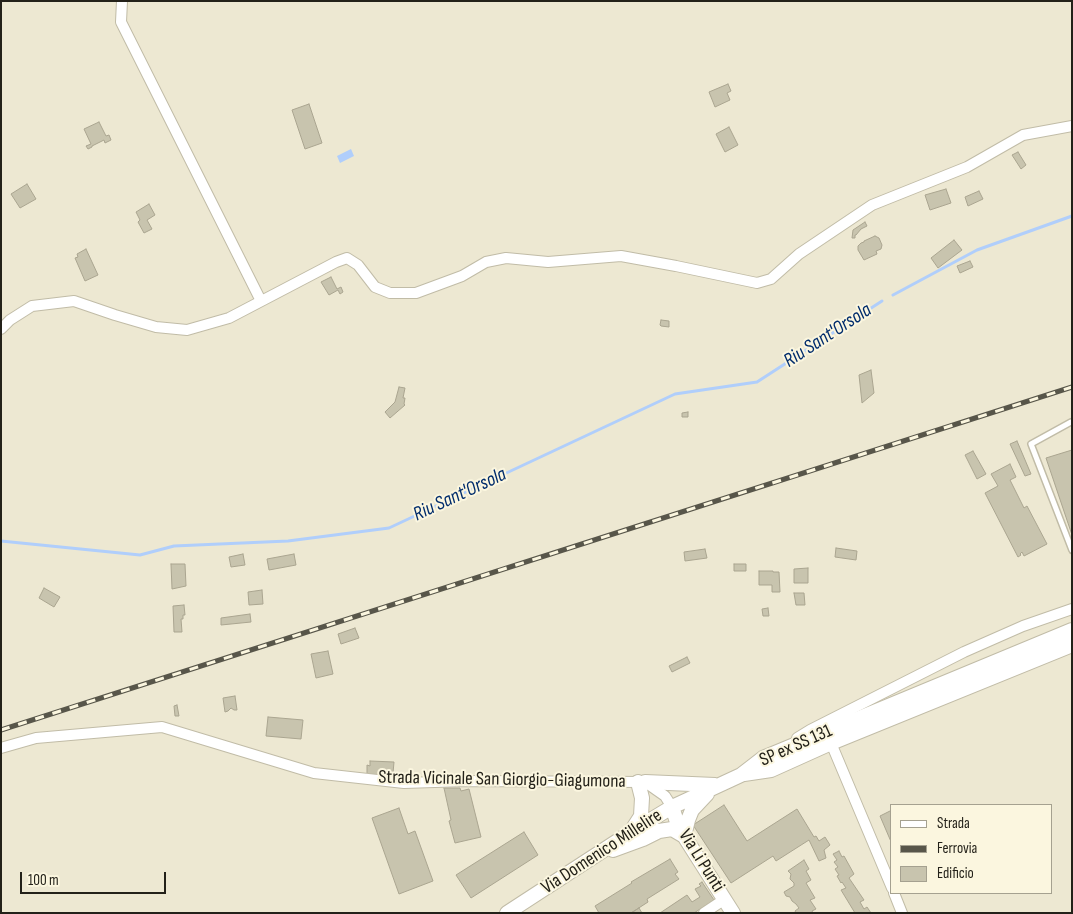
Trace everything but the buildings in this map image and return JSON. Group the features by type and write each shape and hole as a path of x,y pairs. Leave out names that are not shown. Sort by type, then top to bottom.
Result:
{"main road":[{"name":"SP ex SS 131","path":"741,775 763,758 1072,630"},
{"name":"SP ex SS 131","path":"741,775 771,770 831,743 1072,645"},
{"name":"Via Domenico Millelire","path":"507,913 630,832 672,807 741,775"},
{"path":"630,832 641,816 641,782 716,787"},
{"path":"589,860 659,831 672,829 684,836 692,810 716,787"},
{"name":"Via Li Punti","path":"672,807 679,828 733,913"}],"street":[{"path":"122,1 121,22 261,301"},
{"path":"1,329 10,320 32,306 74,301 156,327 187,330 230,318 347,258 358,265 375,287 390,293 416,293 462,276 486,262 506,258 548,262 621,256 757,283 771,279 798,254 872,205 967,167 1023,136 1072,126"},
{"path":"797,745 796,738 936,666 1023,626 1072,609"},
{"name":"Strada Vicinale San Giorgio-Giagumona","path":"1,748 36,738 162,728 314,773 404,783 465,781 641,782 665,796 672,807"},
{"path":"831,743 890,883"},
{"path":"894,894 902,913"},
{"path":"704,913 725,899"}],"lane":[{"path":"1071,422 1031,444 1072,550"}],"water":[{"path":"351,149 354,156 340,163 337,156"}],"waterway":[{"name":"Riu Sant'Orsola","path":"893,295 977,250 1072,216"},
{"name":"Riu Sant'Orsola","path":"1,541 140,555 174,546 288,541 389,528 675,394 757,382 882,301"}],"railway":[{"path":"1,730 1072,387"}]}
